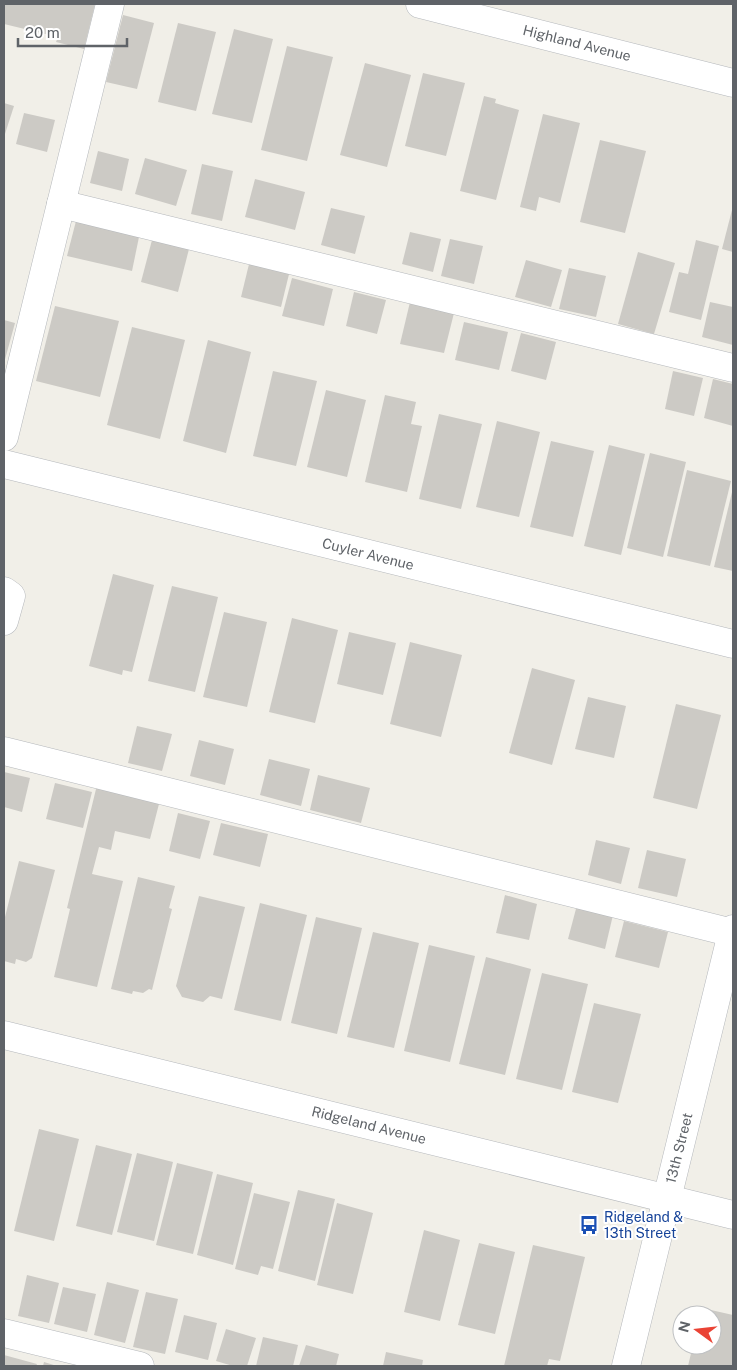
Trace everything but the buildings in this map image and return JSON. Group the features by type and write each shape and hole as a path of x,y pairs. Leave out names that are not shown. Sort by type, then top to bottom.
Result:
{"street":[{"path":"4,437 110,4"},
{"name":"Highland Avenue","path":"420,4 733,83"},
{"path":"61,204 733,368"},
{"name":"Cuyler Avenue","path":"4,464 733,644"},
{"path":"4,591 11,596 4,621"},
{"path":"4,751 733,931"},
{"name":"13th Street","path":"626,1366 733,931"},
{"name":"Ridgeland Avenue","path":"4,1035 733,1215"},
{"path":"4,1333 140,1366"}],"place":[{"name":"Ridgeland & 13th Street","path":"589,1225"}]}
